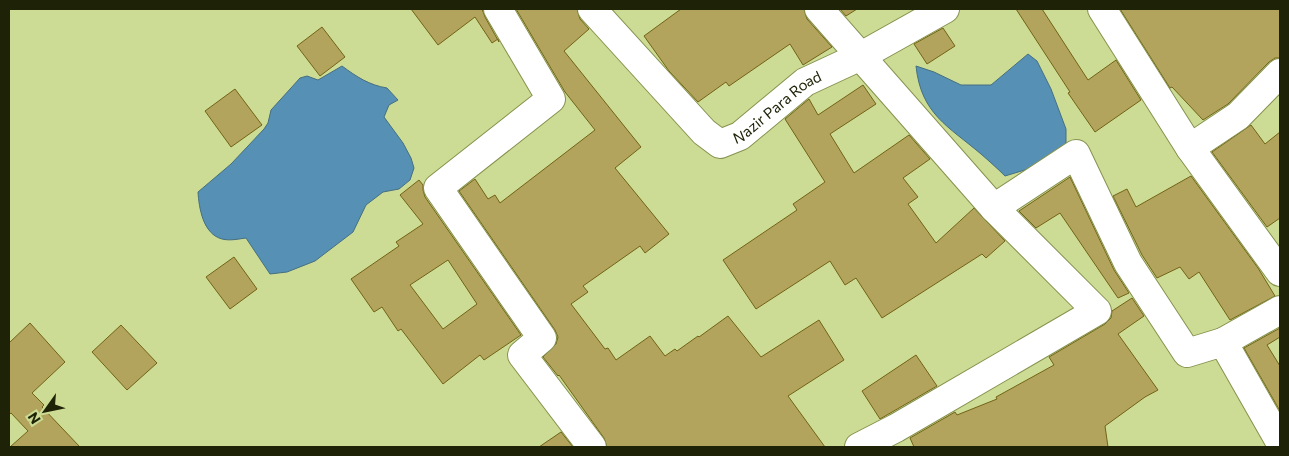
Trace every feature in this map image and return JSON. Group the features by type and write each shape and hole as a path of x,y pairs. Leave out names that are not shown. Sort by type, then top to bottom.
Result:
{"street":[{"path":"498,9 551,99 438,188 542,338 522,355 592,447"},
{"name":"Nazir Para Road","path":"592,9 704,132 720,144 740,136 805,82 861,56 945,9"},
{"path":"819,9 994,208 1097,311 896,428 859,447"},
{"path":"1102,9 1190,148 1280,272"},
{"path":"1190,148 1238,116 1280,73"},
{"path":"994,208 1076,154 1128,263 1187,353 1223,342 1280,310"},
{"path":"1223,342 1280,442"}],"water":[{"path":"1028,54 1037,61 1051,89 1066,129 1066,149 1038,166 1005,176 938,118 924,96 916,66 961,85 991,85"},
{"path":"342,66 363,80 387,88 398,100 389,105 384,117 403,143 411,158 414,168 410,180 399,189 383,192 366,205 353,232 315,261 287,272 270,274 246,238 225,240 210,232 203,220 198,192 231,164 264,129 268,123 271,110 300,78 307,76 318,80"}],"building":[{"path":"411,9 482,9 498,39 492,43 475,17 438,45"},
{"path":"516,9 577,9 580,19 589,29 564,51 641,147 615,168 669,234 645,253 640,246 583,286 588,292 571,304 605,349 608,348 616,360 650,336 665,356 675,349 677,351 728,316 761,357 819,320 844,360 788,396 825,447 607,447 604,438 559,375 543,357 556,344 558,337 555,330 459,191 475,179 488,199 495,195 500,203 595,130 565,92"},
{"path":"681,9 804,9 807,19 832,47 803,65 790,44 729,86 726,82 698,102 669,71 644,36"},
{"path":"840,9 857,9 846,16"},
{"path":"1016,9 1042,9 1088,80 1116,60 1141,100 1095,132 1068,93 1070,92"},
{"path":"1120,9 1280,9 1280,58 1275,58 1269,62 1228,104 1203,120 1172,87 1170,88"},
{"path":"322,27 345,57 320,76 297,46"},
{"path":"943,28 955,46 927,64 914,44"},
{"path":"863,85 876,104 830,134 854,173 909,135 930,159 903,178 918,197 908,204 936,243 974,208 1005,241 986,258 982,254 882,318 856,278 845,285 830,261 756,309 723,260 797,210 793,204 825,182 785,119 809,99 818,115"},
{"path":"235,89 262,125 231,147 205,111"},
{"path":"1251,125 1265,144 1280,132 1280,218 1267,227 1212,152"},
{"path":"1191,176 1258,268 1275,296 1230,320 1199,272 1189,279 1180,267 1157,278 1142,255 1113,196 1127,189 1136,207"},
{"path":"1070,177 1114,270 1129,293 1118,298 1060,213 1036,228 1019,211"},
{"path":"419,180 423,185 425,197 521,335 484,360 480,355 443,384 401,329 398,331 382,307 374,312 351,279 399,246 396,242 423,224 400,195","holes":["448,260 477,304 443,329 410,285"]},
{"path":"234,257 257,289 230,309 206,277"},
{"path":"1132,298 1144,316 1118,334 1158,390 1145,397 1105,426 1108,447 914,447 910,438 955,412 957,415 997,399 996,397 1054,365 1049,357 1105,324 1111,318 1112,311"},
{"path":"30,323 65,362 32,393 44,405 42,407 80,447 10,447 28,431 11,413 9,415 9,343"},
{"path":"121,325 157,363 127,390 92,352"},
{"path":"1280,328 1280,337 1267,345 1280,366 1280,411 1244,348"},
{"path":"916,355 937,386 880,419 862,391"},
{"path":"561,432 573,447 539,447"}]}
